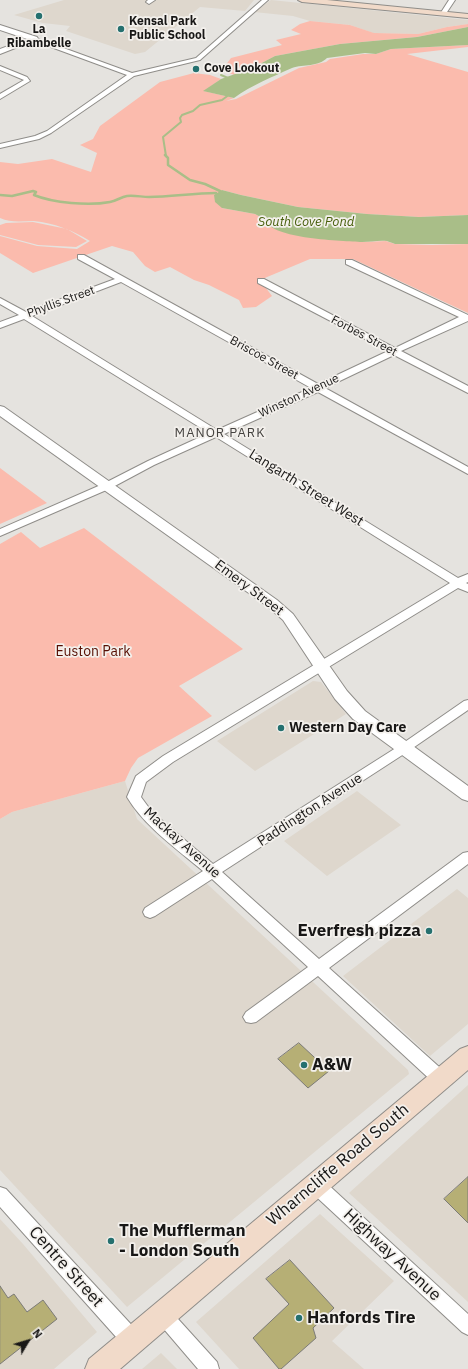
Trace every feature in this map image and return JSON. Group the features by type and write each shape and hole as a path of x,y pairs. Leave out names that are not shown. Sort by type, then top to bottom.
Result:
{"main road":[{"path":"302,0 325,1 468,16"},
{"name":"Wharncliffe Road South","path":"99,1369 441,1079 465,1062"}],"street":[{"path":"0,146 36,138 49,132 132,75 198,59 265,0"},
{"path":"443,14 452,0"},
{"path":"0,27 132,75"},
{"path":"0,52 34,39"},
{"path":"0,68 25,78 27,81 0,97"},
{"name":"Briscoe Street","path":"81,257 468,471"},
{"path":"349,262 467,318"},
{"name":"Phyllis Street","path":"0,325 122,279"},
{"name":"Forbes Street","path":"261,281 468,390"},
{"name":"Langarth Street West","path":"0,300 465,583"},
{"name":"Winston Avenue","path":"0,533 107,486 126,475 318,388 467,318"},
{"name":"Emery Street","path":"0,410 272,603 288,617 341,695 359,716 468,795"},
{"name":"Mackay Avenue","path":"441,1079 213,872 147,815 134,797 141,779 168,758 321,666 465,583"},
{"name":"Paddington Avenue","path":"150,912 403,749 468,704"},
{"path":"251,1018 468,857"},
{"name":"Highway Avenue","path":"316,1185 468,1326"},
{"name":"Centre Street","path":"0,1195 132,1340"},
{"path":"163,1315 210,1369"}],"shaded area":[{"name":"Kensal Park Public School","path":"64,0 254,0 245,11 200,7 145,52 135,54 66,31 70,26 43,23 14,15"},
{"path":"271,0 468,20 468,24 418,34 373,33 350,25 310,21 293,16 254,12"},
{"name":"Western Day Care","path":"313,681 321,682 346,714 255,771 217,741"},
{"path":"125,781 137,819 408,1070 409,1074 127,1307 0,1170 0,819 12,812"},
{"path":"357,791 401,825 327,876 284,841"},
{"path":"457,889 468,898 468,1024 430,1056 343,976"},
{"path":"468,1085 468,1302 349,1193"},
{"path":"320,1214 394,1281 332,1341 364,1369 239,1369 196,1322"},
{"path":"0,1219 97,1332 54,1369 0,1369"},
{"path":"161,1353 177,1369 142,1369"}],"green space":[{"path":"310,21 350,25 374,33 418,34 468,24 468,27 417,37 340,44 275,56 252,68 234,75 204,63 225,66 231,58 282,45 276,40 301,34 291,30 300,24"},
{"path":"468,45 468,47 407,54 468,72 468,215 419,217 367,214 298,207 222,190 222,208 255,214 266,220 363,242 386,241 395,244 432,245 468,244 468,313 353,259 310,259 260,280 272,296 256,307 243,308 239,300 209,285 194,280 170,267 155,272 145,266 133,252 112,246 33,273 0,253 0,236 37,246 77,249 90,241 70,230 49,223 12,221 0,218 0,162 18,164 52,159 91,172 97,153 80,145 93,139 100,126 160,82 194,73 210,75 221,79 204,91 234,98 226,101 236,99 299,68 326,62 330,59 363,54 376,54 391,49"},
{"path":"33,222 67,229 87,241 76,247 38,245 0,235 0,225 6,223"},
{"path":"0,468 47,503 0,524"},
{"name":"Euston Park","path":"84,528 243,649 179,686 212,716 138,758 125,781 12,812 0,819 0,544 21,532 40,548"}],"water":[{"path":"468,27 468,45 391,49 376,54 365,53 327,58 319,63 292,68 255,85 234,98 203,91 221,79 252,68 275,56 340,44 417,37"},
{"name":"South Cove Pond","path":"222,190 298,207 367,214 419,217 468,215 468,244 395,244 387,241 340,241 293,235 280,231 271,226 266,220 255,214 222,208 215,202 214,195"}],"building":[{"name":"A&W","path":"299,1043 329,1071 308,1088 278,1059"},
{"path":"468,1177 468,1223 444,1199"},
{"name":"Hanfords Tire","path":"290,1260 334,1308 313,1328 316,1338 281,1369 279,1369 253,1338 289,1304 266,1279"},
{"path":"0,1286 8,1298 14,1294 27,1312 43,1300 57,1319 0,1364"}],"waterway":[{"path":"221,75 228,78"},
{"path":"166,156 163,137 181,122 180,118 182,115 193,111 200,105 222,100 230,94"},
{"path":"166,156 168,158 168,165 190,180 205,184 220,191"},
{"path":"0,195 12,196 33,191 36,192 34,195 51,200 92,204 110,202 130,196 157,197 216,193"}],"place":[{"name":"La Ribambelle","path":"39,16"},
{"name":"Kensal Park Public School","path":"121,29"},
{"name":"Cove Lookout","path":"196,69"},
{"name":"Western Day Care","path":"281,728"},
{"name":"Everfresh pizza","path":"429,931"},
{"name":"A&W","path":"304,1065"},
{"name":"The Mufflerman - London South","path":"111,1241"},
{"name":"Hanfords Tire","path":"299,1318"}],"district":[{"name":"MANOR PARK","path":"220,433"}]}
